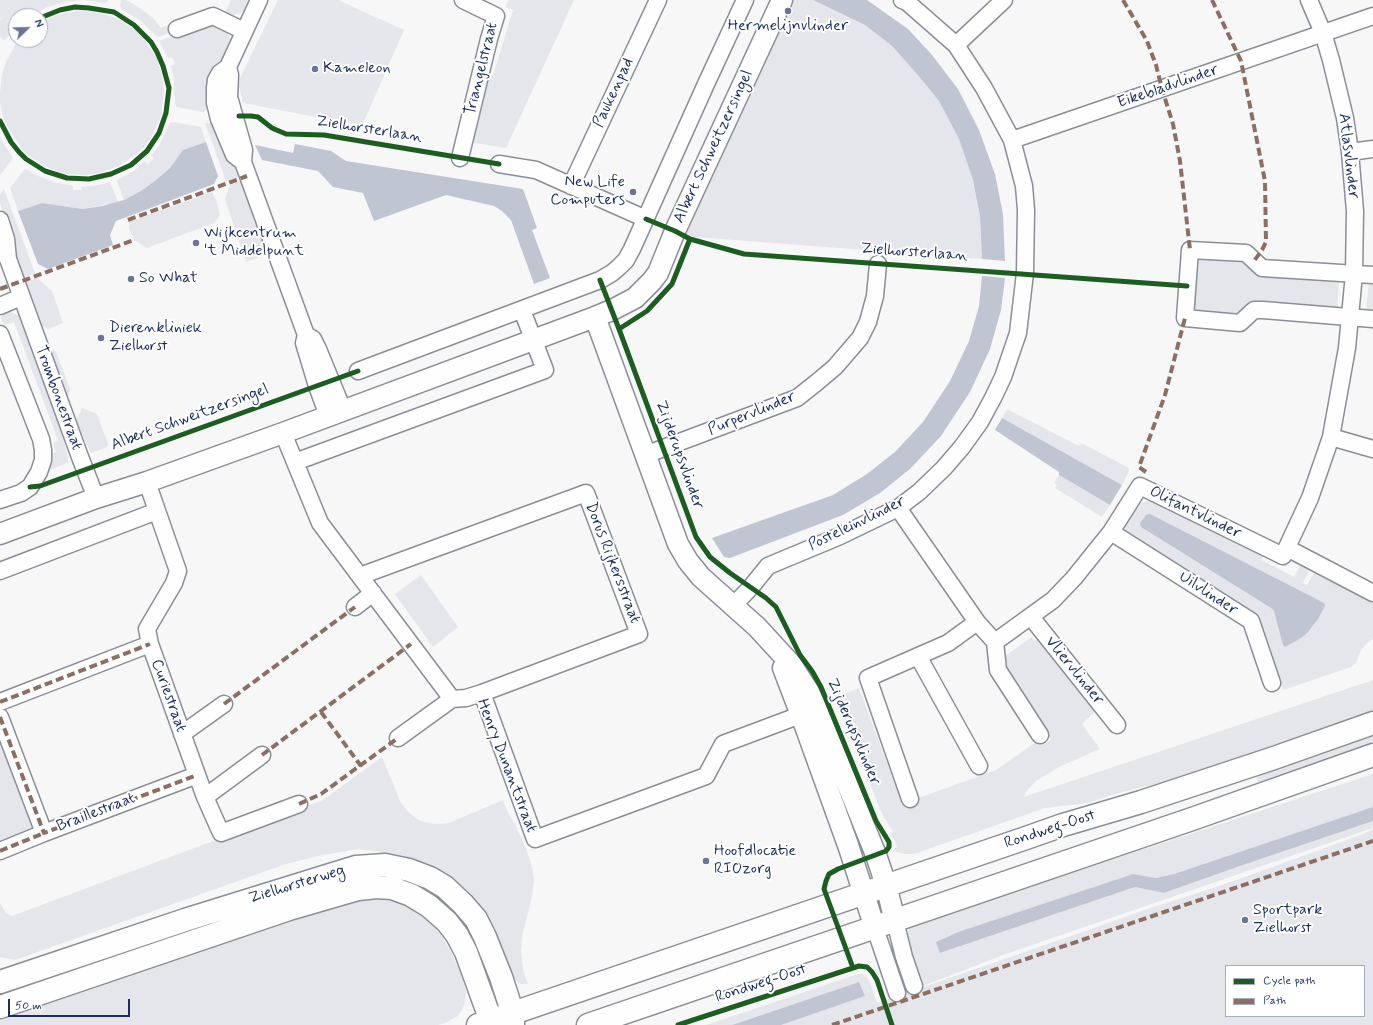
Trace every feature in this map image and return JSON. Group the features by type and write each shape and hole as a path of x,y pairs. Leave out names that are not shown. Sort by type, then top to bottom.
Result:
{"main road":[{"name":"Rondweg-Oost","path":"488,1024 513,1019 886,885 1063,825 1141,802 1274,758 1373,723"},
{"name":"Rondweg-Oost","path":"588,1025 1185,822 1373,756"},
{"name":"Zielhorsterweg","path":"0,982 184,920 323,877 356,867 385,865 409,870 430,878 445,887 476,919 501,977 513,1019"},
{"name":"Zielhorsterweg","path":"0,1007 289,909 358,889 377,887 392,888 411,895 429,906 447,922 457,935 466,952 488,1024"}],"street":[{"path":"259,0 228,68 230,75 229,97 244,150 242,162 306,335 304,343 317,386 336,413"},
{"name":"Triangelstraat","path":"460,158 489,38 496,16 462,0"},
{"name":"Paukenpad","path":"571,186 658,0"},
{"name":"Albert Schweitzersingel","path":"358,371 600,280 612,273 626,260 745,0"},
{"name":"Albert Schweitzersingel","path":"0,534 96,498 148,482 595,317 635,298 658,273 675,231 782,0"},
{"path":"902,0 907,2 956,45 984,88 1012,140"},
{"path":"956,45 1004,0"},
{"name":"Atlasvlinder","path":"1309,0 1323,33 1338,86 1350,152 1355,211 1354,274 1351,317"},
{"path":"177,29 213,16 244,31"},
{"name":"Eikebladvlinder","path":"1012,140 1373,16"},
{"name":"Posteleinvlinder","path":"733,606 768,566 840,536 898,508 919,492 944,468 962,447 980,422 1003,377 1018,333 1025,273 1027,231 1025,194 1012,140"},
{"path":"1350,152 1373,149"},
{"path":"499,164 536,170 646,219"},
{"name":"Trombonestraat","path":"0,220 6,238 4,254 96,498"},
{"path":"1373,275 1262,268 1246,253 1190,250 1184,318 1240,323 1254,310 1263,310 1373,319"},
{"name":"Purpervlinder","path":"645,455 798,398 835,367 860,338 868,322 875,296 878,264"},
{"path":"0,306 21,297"},
{"path":"295,462 545,370 522,310"},
{"name":"Zijderupsvlinder","path":"595,317 678,544 688,561 701,577 757,626 773,644 809,712 871,842 886,885 885,924"},
{"path":"1351,317 1331,437 1310,498 1299,524 1286,548 1373,593"},
{"name":"Trombonestraat","path":"0,334 41,439 43,450 43,460 39,472 30,486 21,493 0,500"},
{"name":"Henry Dunantstraat","path":"282,433 320,523 452,699 466,698 482,693 535,839 706,776 723,744 809,712"},
{"path":"1331,437 1373,449"},
{"name":"Curiestraat","path":"148,482 178,571 174,583 147,629 150,644 205,797 221,833 299,804"},
{"name":"Olifantvlinder","path":"995,642 1053,600 1074,578 1111,532 1140,486 1283,556 1286,548"},
{"name":"Dorus Rijkersstraat","path":"360,576 586,493 639,634 482,693"},
{"path":"898,508 977,622 995,642 998,670 1040,735"},
{"path":"0,571 157,511"},
{"name":"Uilvlinder","path":"1111,532 1251,621 1272,683"},
{"path":"355,607 373,594"},
{"name":"Vliervlinder","path":"1031,617 1117,725"},
{"path":"910,799 868,678 948,643 977,622"},
{"path":"0,702 150,644"},
{"path":"918,656 979,766"},
{"path":"398,738 452,699"},
{"path":"182,734 224,704"},
{"name":"Zijderupsvlinder","path":"809,712 864,893 885,924"},
{"name":"Braillestraat","path":"0,717 44,832 197,775"},
{"path":"205,797 262,755"},
{"path":"0,851 44,832"},
{"path":"885,924 904,957 914,986"},
{"path":"885,924 897,993"}],"shaded area":[{"path":"0,0 32,0 19,8 8,8 8,14 0,19"},
{"path":"24,0 84,0 65,2 45,8 14,8"},
{"path":"84,0 108,0 104,3"},
{"path":"121,0 126,0 137,6 153,18 161,28 168,25 171,32 159,37 156,36 141,21 121,9"},
{"path":"231,0 252,0 246,13 243,12 228,17 224,15"},
{"name":"Kameleon","path":"278,0 338,0 404,30 362,126 243,103 239,86 240,78"},
{"path":"509,0 574,0 506,148 470,142 489,75 493,75 513,10 505,7"},
{"path":"791,0 813,0 865,25 892,46 939,101 959,139 973,180 980,216 982,259 682,236"},
{"path":"813,0 867,0 908,29 932,55 958,89 979,130 995,174 1003,214 1005,261 982,259 980,216 973,180 959,139 939,101 892,46 865,25"},
{"path":"89,11 103,14 116,18 135,30 143,38 156,57 162,75 164,89 161,116 146,145 138,153 119,166 97,174 66,174 58,172 41,164 24,152 3,117 0,103 2,74 13,48 48,48 48,19 65,13"},
{"path":"8,12 8,37 3,40 0,36 0,20"},
{"path":"213,22 225,27 232,41 213,77 210,105 206,106 206,110 203,112 177,107 175,104 174,80 171,66 175,64 172,57 168,58 159,41"},
{"path":"173,122 201,127 206,142 183,150 170,168 156,180 141,191 124,200 117,181 134,171 145,161 148,164 154,158 151,156 159,146 170,123"},
{"path":"205,123 213,123 218,129 239,177 226,181"},
{"path":"0,138 13,158 0,175"},
{"path":"206,142 218,176 214,184 116,221 110,235 113,245 48,269 38,264 18,211 42,203 82,209 102,206 124,200 141,191 156,180 170,168 183,150"},
{"path":"295,144 331,151 346,161 523,189 537,228 532,230 550,278 534,284 511,220 502,211 494,206 446,195 374,221 363,193 333,187 318,171 262,160 255,145 293,153"},
{"path":"26,169 38,176 54,182 73,186 73,190 82,190 81,187 110,182 118,202 82,209 42,203 18,211 10,188"},
{"path":"241,181 267,250 264,251 262,256 246,262 225,199 230,185"},
{"path":"4,189 35,273 23,278 0,203 0,194"},
{"path":"212,192 220,215 214,223 147,248 134,240 129,229 129,222"},
{"path":"1195,255 1241,258 1255,273 1339,278 1337,310 1239,315 1190,313"},
{"path":"982,276 1005,278 1001,310 990,349 970,392 941,436 910,469 880,493 843,515 730,558 724,557 712,538 833,495 867,474 895,452 923,422 950,381 969,341 979,306"},
{"path":"37,278 52,291 63,323 48,329 44,327 41,328 24,282"},
{"path":"1369,281 1373,281 1373,312 1366,311"},
{"path":"7,311 20,315 58,419 69,462 50,470 48,470 48,455 56,452 53,443 58,440 14,322 4,325 1,319 3,313"},
{"path":"53,350 56,352 70,389 69,395 65,397 49,351"},
{"path":"82,408 97,414 108,444 107,447 91,453 75,419 78,417"},
{"path":"1007,409 1079,446 1081,443 1129,468 1122,485 1002,418"},
{"path":"1002,418 1122,485 1110,505 1059,475 1059,472 995,430"},
{"path":"1059,475 1110,505 1102,517 1055,488 1057,485 1054,483"},
{"path":"1155,500 1263,555 1262,560 1294,577 1300,566 1309,571 1303,583 1307,585 1314,573 1373,602 1373,639 1361,650 1356,663 1351,667 1283,690 1257,616 1254,617 1127,535 1125,526 1126,522 1134,510 1143,502","holes":["1141,527 1318,619 1274,611"]},
{"path":"1150,514 1324,603 1325,606 1318,619 1308,632 1301,638 1285,647 1283,645 1274,611 1271,608 1141,527 1140,523 1146,515"},
{"path":"421,575 458,627 433,647 395,594"},
{"path":"1032,637 1034,641 1040,638 1098,709 1082,724 1100,749 1061,766 1036,781 1026,792 1024,797 1373,680 1373,713 1190,776 1122,792 1087,803 1045,808 914,854 903,854 893,851 897,847 894,839 890,835 893,831 883,816 835,698 859,688 902,804 996,770 1039,740 1043,745 1051,739 1003,669 1005,656"},
{"path":"1373,732 1373,746 1259,787 1255,773"},
{"path":"0,740 35,831 0,845"},
{"path":"382,757 400,801 408,812 420,821 434,824 449,823 503,800 527,851 534,880 532,896 522,937 521,951 523,970 528,984 520,984 509,976 479,904 456,881 429,864 396,854 359,849 323,855 286,864 15,960 0,957 0,903 6,913 12,916 323,800"},
{"path":"1373,774 1373,807 1174,874 1156,878 1133,874 958,932 936,942 941,953 1135,887 1164,893 1373,821 1373,828 1003,955 923,986 914,963 907,936 909,928 915,924"},
{"path":"1373,807 1373,821 1164,893 1135,887 940,953 936,942 958,932 1133,874 1156,878 1174,874"},
{"name":"Sportpark Zielhorst","path":"1373,829 1373,1025 781,1025 865,996 859,982 732,1025 706,1025 858,974 866,976 869,980 877,1003 1144,910 1228,883"},
{"path":"389,897 409,905 425,916 439,932 450,950 462,977 466,992 464,1006 458,1016 445,1023 438,1025 0,1025 0,1012 333,901"},
{"path":"859,982 865,996 781,1025 732,1025"}],"marked path":[{"path":"1123,0 1147,41 1156,65 1173,124 1180,161 1190,250"},
{"path":"1212,0 1241,61 1265,181 1266,242 1254,261"},
{"path":"128,220 247,176"},
{"path":"0,289 134,240"},
{"path":"1146,472 1139,467 1165,395 1185,318"},
{"path":"224,704 355,607"},
{"path":"0,702 150,644"},
{"path":"262,755 411,644"},
{"path":"321,712 361,766"},
{"path":"0,717 44,833 197,775"},
{"path":"299,804 321,794 398,738"},
{"path":"0,851 44,833"},
{"path":"832,1025 1373,841"}],"cycle path":[{"path":"0,121 11,142 26,159 45,171 67,178 89,179 111,174 131,165 147,151 159,133 166,113 169,88 163,66 151,42 134,25 114,12 75,7 60,10 48,15"},
{"name":"Zielhorsterlaan","path":"239,116 258,117 272,128 286,134 324,135 499,164"},
{"name":"Zielhorsterlaan","path":"646,219 690,239 744,254 1187,286"},
{"path":"619,329 647,311 672,284 690,239"},
{"path":"600,280 696,537 710,557 776,607 800,655 812,671 821,687 876,821 889,842 889,847 886,851 838,869 829,874 826,881 824,889 853,968"},
{"path":"30,487 40,486 358,371"},
{"path":"678,1025 859,966 867,967 877,980 892,1025"}],"place":[{"name":"Hermelijnvlinder","path":"788,11"},
{"name":"Kameleon","path":"315,69"},
{"name":"New Life Computers","path":"633,192"},
{"name":"Wijkcentrum 't Middelpunt","path":"196,243"},
{"name":"So What","path":"131,279"},
{"name":"Dierenkliniek Zielhorst","path":"101,338"},
{"name":"Hoofdlocatie RIOzorg","path":"706,861"},
{"name":"Sportpark Zielhorst","path":"1245,920"}]}
